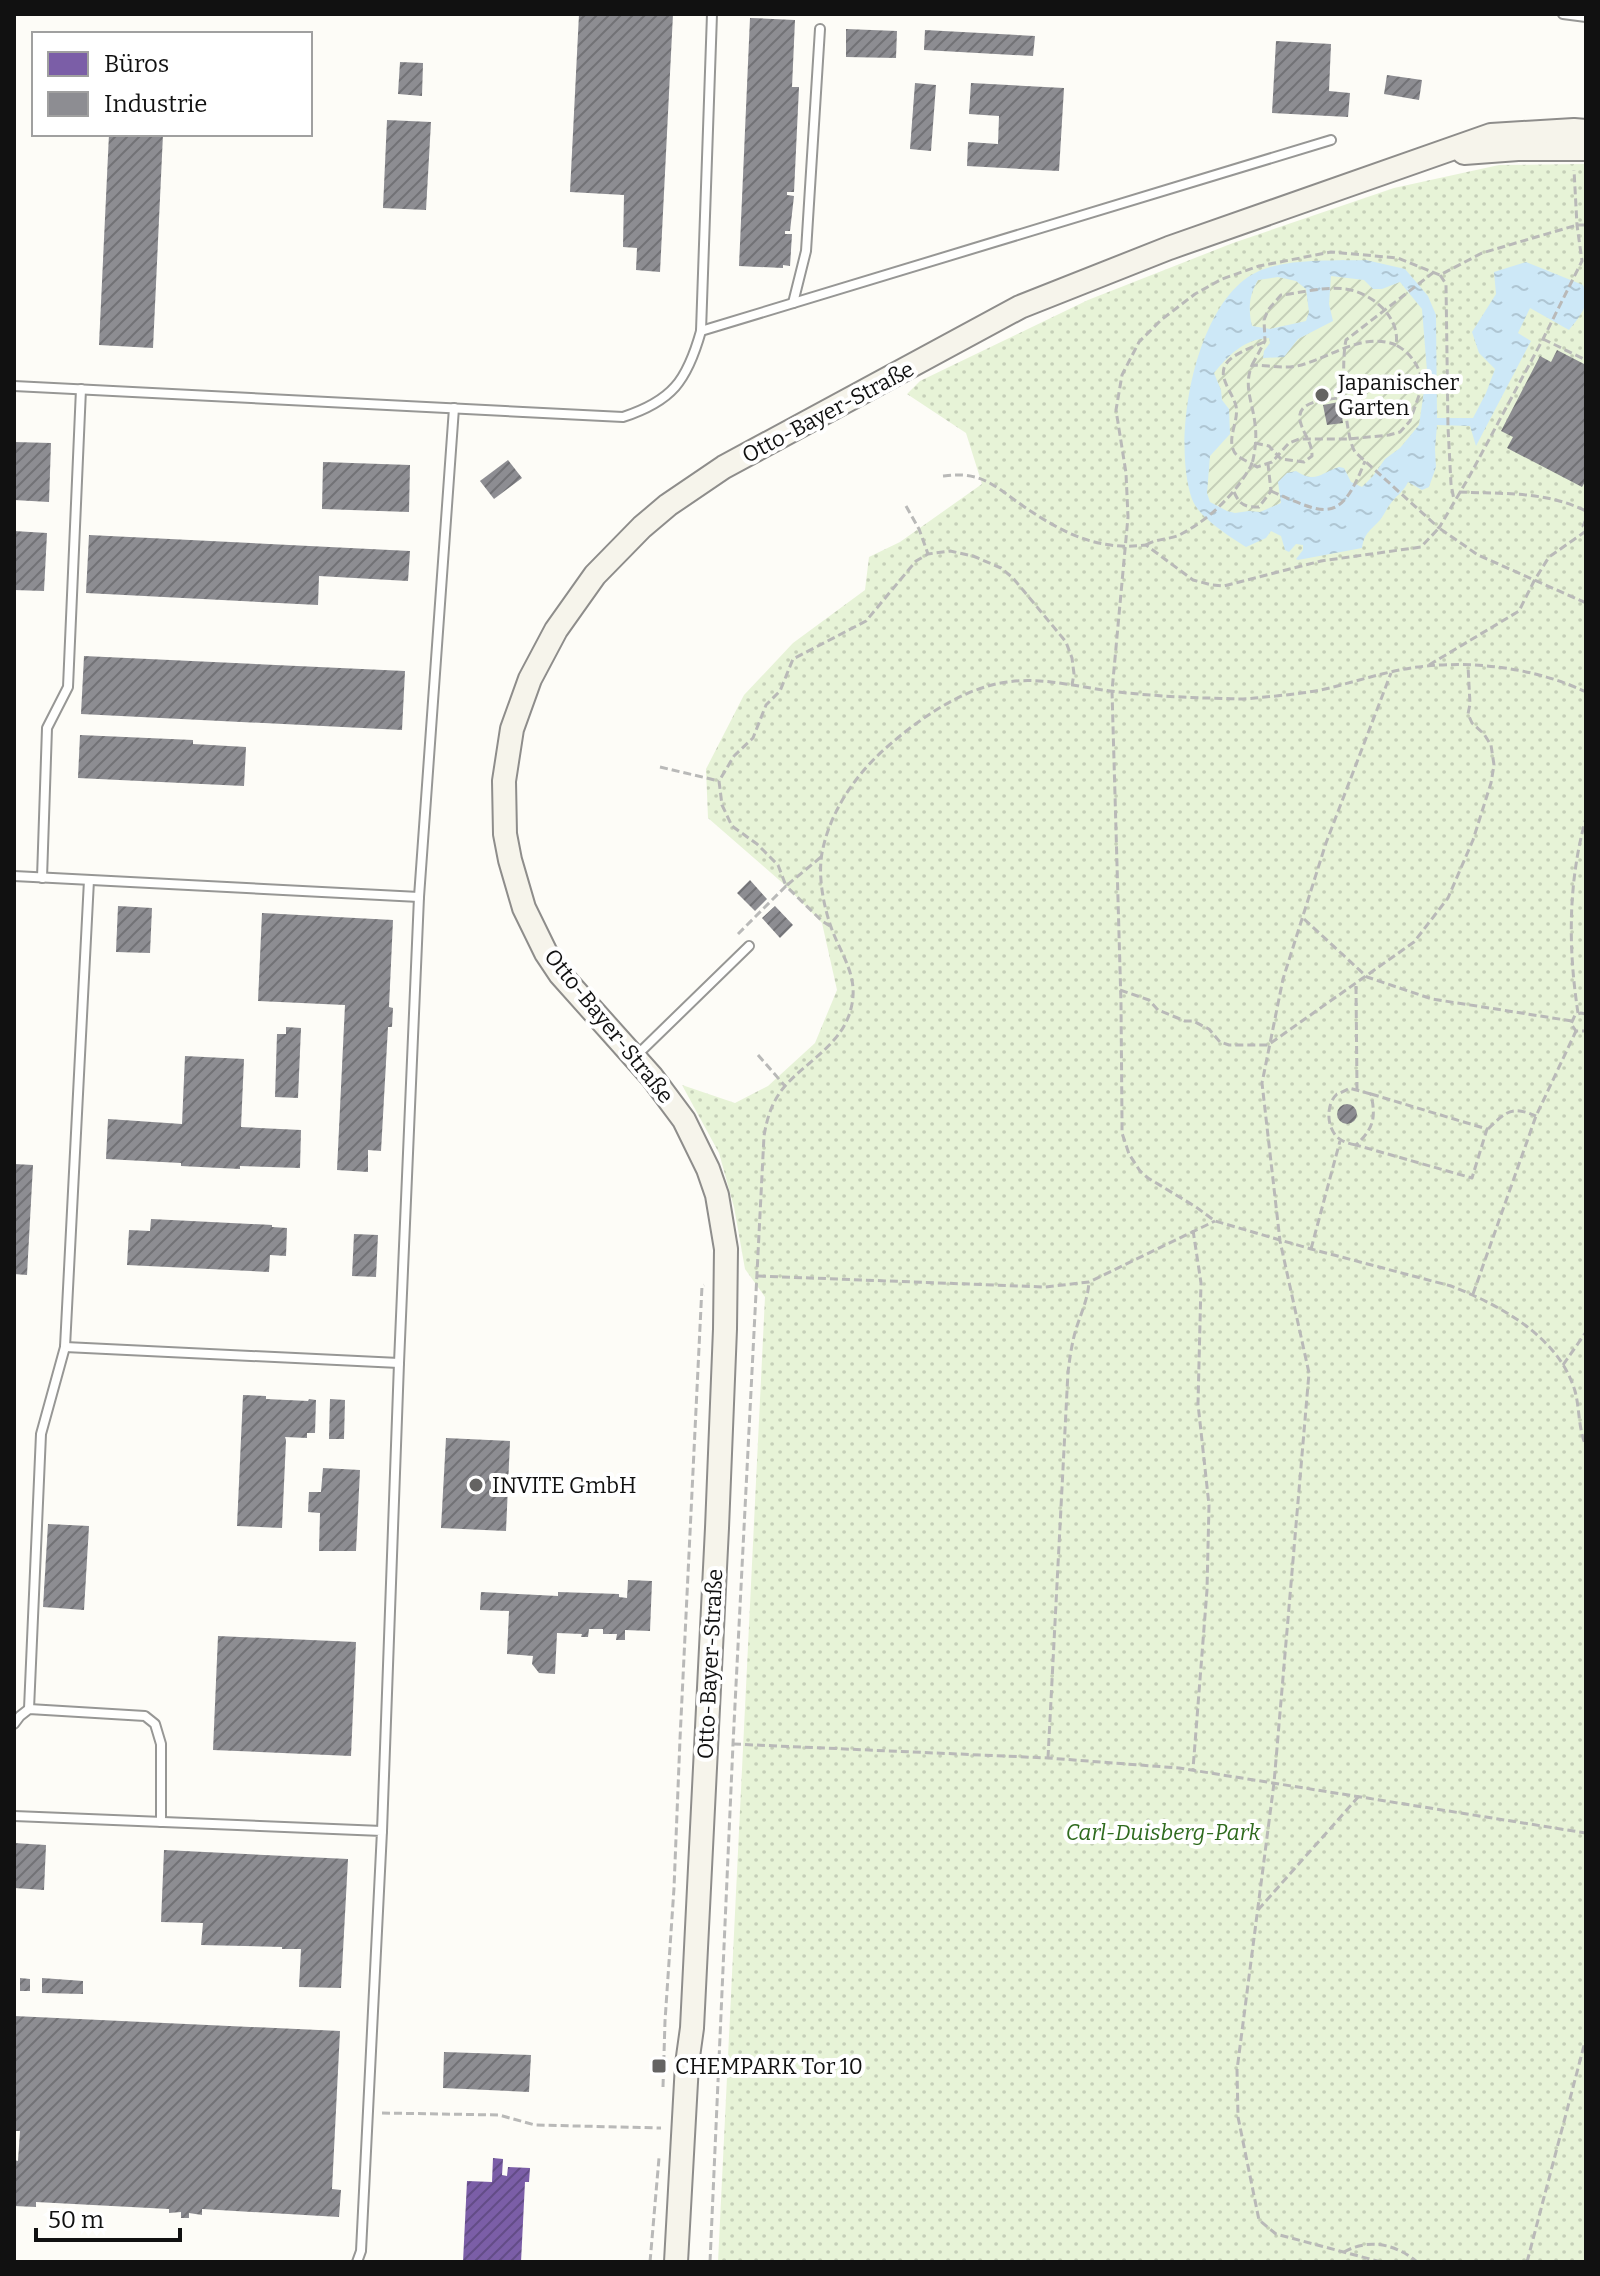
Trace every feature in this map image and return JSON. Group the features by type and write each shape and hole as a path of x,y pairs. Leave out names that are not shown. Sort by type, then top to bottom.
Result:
{"street":[{"name":"Otto-Bayer-Straße","path":"676,2262 687,2064 692,2028 718,1497 726,1277 722,1222 708,1169 684,1120 661,1087 575,993 546,953 524,908 505,834 504,781 519,704 556,630 595,575 642,527 695,485 1020,307 1169,248 1491,135 1582,143"}],"lane":[{"path":"14,386 623,417 650,408 680,381 701,331 712,14"},
{"path":"1564,14 1586,17"},
{"path":"793,303 806,251 820,29"},
{"path":"701,331 1331,140"},
{"path":"42,878 47,728 68,687 81,389"},
{"path":"357,2262 361,2251 382,1831 419,897 454,408"},
{"path":"14,876 419,897"},
{"path":"29,1709 41,1434 65,1347 89,880"},
{"path":"635,1058 749,946"},
{"path":"65,1347 399,1363"},
{"path":"14,1724 29,1709 145,1716 155,1724 161,1744 161,1822"},
{"path":"14,1816 382,1831"}],"path":[{"path":"1146,545 1193,580 1224,586 1321,561 1421,547 1439,528 1469,477 1582,261 1577,225 1582,143"},
{"path":"1440,275 1482,253 1586,225"},
{"path":"1454,500 1448,427 1446,284 1434,272 1398,258 1331,252 1239,271 1195,294 1161,320 1132,352 1117,392 1116,410 1128,498 1112,691 1122,1133 1129,1154 1148,1178 1215,1221 1451,1286 1473,1294 1540,1337 1563,1365 1575,1392 1586,1446"},
{"path":"1434,272 1346,340 1343,349 1349,439 1355,452 1373,470 1439,528 1478,555 1586,603"},
{"path":"943,476 966,475 985,481 1046,520 1080,537 1113,547 1146,545 1182,534 1199,522 1234,492 1252,464 1255,424 1247,388 1248,374 1265,341 1264,320 1281,295 1340,288 1358,293 1386,311 1396,326 1396,345"},
{"path":"1543,339 1586,360"},
{"path":"1252,365 1297,366 1367,342 1388,342 1403,348 1414,360 1422,377 1421,395 1410,421 1400,432 1389,435 1299,439 1289,443 1268,464 1257,467 1236,455 1231,447 1237,414 1223,368 1236,356 1265,341"},
{"path":"1255,443 1269,446 1287,460 1308,460 1312,456 1309,438 1300,423 1300,414 1310,402 1345,397"},
{"path":"1271,491 1314,508 1332,509 1349,496 1365,461"},
{"path":"1234,492 1245,507 1259,507 1271,491 1268,464"},
{"path":"1459,492 1536,495 1586,511"},
{"path":"906,506 928,554"},
{"path":"1427,665 1519,611 1549,557 1586,529 1583,526 1586,519"},
{"path":"830,926 786,886 778,865 757,844 732,826 722,805 719,781 734,756 753,738 766,705 780,691 793,659 866,621 916,561 928,554 950,551 973,556 1001,568 1013,578 1066,642 1072,658 1072,685"},
{"path":"710,2262 764,1136 771,1109 785,1086 838,1036 850,1014 854,988 852,975 830,926 821,877 825,839 844,796 872,759 900,735 968,693 998,683 1042,680 1112,691 1250,699 1318,690 1427,665 1524,671 1586,692"},
{"path":"1120,990 1149,1000 1158,1010 1209,1029 1220,1042 1229,1045 1268,1045 1414,942 1448,898 1473,840 1491,783 1494,765 1491,745 1468,714 1468,666"},
{"path":"1381,2262 1276,2234 1259,2220 1238,2117 1237,2070 1274,1783 1309,1373 1280,1241 1262,1083 1283,979 1326,843 1391,672"},
{"path":"660,767 719,781"},
{"path":"1586,818 1576,860 1570,921 1578,1013 1572,1027 1576,1031 1586,1031"},
{"path":"738,934 786,886 821,857"},
{"path":"1303,918 1367,977 1432,999 1572,1021"},
{"path":"1356,984 1357,1090"},
{"path":"1578,1013 1586,1014"},
{"path":"1473,1294 1536,1116 1576,1031"},
{"path":"758,1055 785,1086"},
{"path":"1487,1129 1349,1088 1337,1094 1328,1118 1340,1141 1472,1178 1487,1129 1507,1111 1522,1110 1536,1116"},
{"path":"1356,1145 1367,1135 1373,1123 1375,1111 1371,1094"},
{"path":"1311,1249 1340,1141"},
{"path":"758,1276 1045,1287 1089,1282 1215,1221"},
{"path":"1193,1230 1201,1283 1198,1404 1209,1505 1207,1590 1193,1770"},
{"path":"663,2097 702,1286 726,1277"},
{"path":"1048,1758 1068,1372 1077,1325 1088,1299 1089,1282"},
{"path":"1563,1365 1586,1332"},
{"path":"733,1744 1048,1758 1193,1770 1586,1833"},
{"path":"1258,1910 1359,1796"},
{"path":"1527,2262 1586,2038"},
{"path":"368,2113 499,2115 535,2125 717,2129"},
{"path":"650,2262 659,2158"},
{"path":"1344,2252 1357,2246 1379,2244 1397,2249 1417,2262"}],"green space":[{"name":"Carl-Duisberg-Park","path":"1586,164 1586,2262 718,2262 765,1297 745,1269 734,1207 719,1153 682,1085 735,1103 768,1086 815,1043 837,990 822,923 786,886 708,818 706,769 744,695 793,643 865,590 869,557 900,542 982,484 966,433 907,394 920,381 1088,300 1233,243 1394,188 1499,165"},
{"name":"Japanischer Garten","path":"1331,275 1364,280 1382,289 1399,282 1422,309 1427,371 1419,425 1362,487 1351,482 1344,468 1317,478 1296,471 1278,490 1282,503 1260,512 1227,512 1209,501 1207,493 1210,456 1222,400 1214,373 1244,345 1269,338 1283,357 1298,339 1333,321 1329,304"},
{"name":"Japanischer Garten","path":"1278,277 1296,281 1306,289 1309,312 1306,321 1270,329 1252,326 1250,302 1258,280"}],"water":[{"path":"1366,260 1405,269 1428,296 1436,315 1437,418 1473,418 1486,393 1495,369 1479,353 1472,332 1496,294 1494,272 1526,262 1583,285 1585,304 1569,330 1530,308 1518,333 1531,341 1476,446 1470,426 1437,425 1436,467 1429,487 1422,490 1408,482 1366,535 1362,548 1298,560 1303,545 1296,544 1289,552 1285,550 1281,536 1271,531 1266,538 1246,547 1201,513 1192,499 1186,473 1187,408 1193,374 1204,341 1218,311 1236,288 1257,272 1296,262","holes":["1331,276 1364,280 1373,289 1400,282 1422,309 1427,371 1419,425 1362,487 1351,482 1344,468 1313,477 1296,471 1287,473 1278,482 1281,503 1260,512 1227,511 1210,502 1207,493 1210,456 1230,434 1229,409 1222,400 1214,373 1231,354 1252,341 1269,338 1263,358 1284,357 1298,339 1333,321 1329,304","1278,277 1296,281 1306,289 1309,312 1306,321 1270,329 1252,326 1250,302 1258,280"]}],"building: Büros":[{"path":"493,2158 503,2159 502,2175 507,2176 508,2167 530,2168 529,2182 525,2182 521,2262 463,2262 467,2181 492,2182"}],"building: Industrie":[{"path":"579,14 673,14 660,272 636,270 637,248 623,247 624,195 570,192"},
{"path":"750,18 795,20 792,87 799,87 794,192 787,192 787,195 794,196 790,231 785,231 785,234 792,234 790,266 783,265 783,268 739,266"},
{"path":"846,29 897,31 896,58 846,57"},
{"path":"925,30 1035,36 1033,56 924,50"},
{"path":"1276,41 1331,44 1329,91 1350,93 1348,117 1272,113"},
{"path":"400,62 423,63 422,96 398,94"},
{"path":"1387,75 1422,80 1419,100 1384,94"},
{"path":"915,83 936,85 931,151 910,149"},
{"path":"971,83 1064,88 1059,171 967,166 968,142 998,144 999,116 969,114"},
{"path":"387,120 431,122 426,210 383,208"},
{"path":"109,136 163,136 153,348 99,345"},
{"path":"1557,350 1586,365 1586,480 1582,487 1507,448 1513,437 1501,431 1540,356 1551,362"},
{"path":"1339,402 1343,423 1327,425 1323,405"},
{"path":"14,442 51,443 49,502 14,500"},
{"path":"508,460 522,478 494,499 480,481"},
{"path":"323,462 410,465 409,512 322,509"},
{"path":"14,531 47,533 44,591 14,590"},
{"path":"89,535 410,551 408,581 319,576 318,605 86,593"},
{"path":"84,656 405,671 402,730 81,714"},
{"path":"80,735 193,740 193,744 246,747 244,786 78,778"},
{"path":"750,880 767,899 755,911 737,893"},
{"path":"118,906 152,908 150,953 116,952"},
{"path":"775,906 793,925 780,938 762,918"},
{"path":"262,913 393,920 389,1007 393,1008 392,1027 388,1027 381,1151 368,1150 368,1172 337,1170 345,1005 258,1001"},
{"path":"286,1027 301,1028 298,1098 275,1097 277,1034 286,1034"},
{"path":"185,1056 244,1059 241,1127 301,1130 300,1168 240,1166 240,1169 106,1159 108,1119 182,1124"},
{"path":"1347,1104 1354,1107 1357,1114 1354,1121 1347,1124 1340,1121 1337,1114 1340,1107"},
{"path":"14,1164 33,1165 27,1275 14,1274"},
{"path":"151,1219 287,1228 286,1256 270,1255 269,1272 127,1265 129,1230 150,1231"},
{"path":"354,1234 378,1235 376,1277 352,1276"},
{"path":"243,1395 266,1396 266,1399 316,1400 315,1433 307,1433 307,1438 285,1437 282,1528 237,1526"},
{"path":"330,1399 345,1400 344,1439 329,1439"},
{"name":"INVITE GmbH","path":"446,1438 510,1441 506,1531 441,1528"},
{"path":"323,1468 360,1470 356,1551 319,1551 320,1513 308,1512 309,1492 321,1492"},
{"path":"48,1524 89,1526 84,1610 43,1607"},
{"path":"628,1580 652,1581 650,1631 625,1630 625,1640 616,1640 617,1634 603,1634 603,1629 589,1629 588,1637 557,1633 555,1674 539,1673 532,1664 533,1656 507,1654 509,1611 480,1610 481,1592 558,1596 558,1592 619,1594 619,1597 627,1598"},
{"path":"218,1636 356,1642 351,1756 213,1750"},
{"path":"14,1843 46,1845 44,1890 14,1888"},
{"path":"164,1850 348,1859 341,1988 299,1987 301,1949 201,1945 203,1923 161,1922"},
{"path":"20,1978 30,1979 30,1991 20,1991"},
{"path":"42,1978 83,1981 83,1994 42,1993"},
{"path":"14,2016 340,2031 332,2189 341,2190 339,2217 202,2209 202,2215 189,2213 189,2218 181,2218 181,2212 169,2213 169,2209 36,2202 36,2207 14,2206 14,2160 18,2161 20,2131 14,2131"},
{"path":"444,2052 531,2055 529,2092 443,2088"}],"place":[{"name":"Japanischer Garten","path":"1322,395"},
{"name":"INVITE GmbH","path":"476,1485"},
{"name":"CHEMPARK Tor 10","path":"659,2066"}]}
